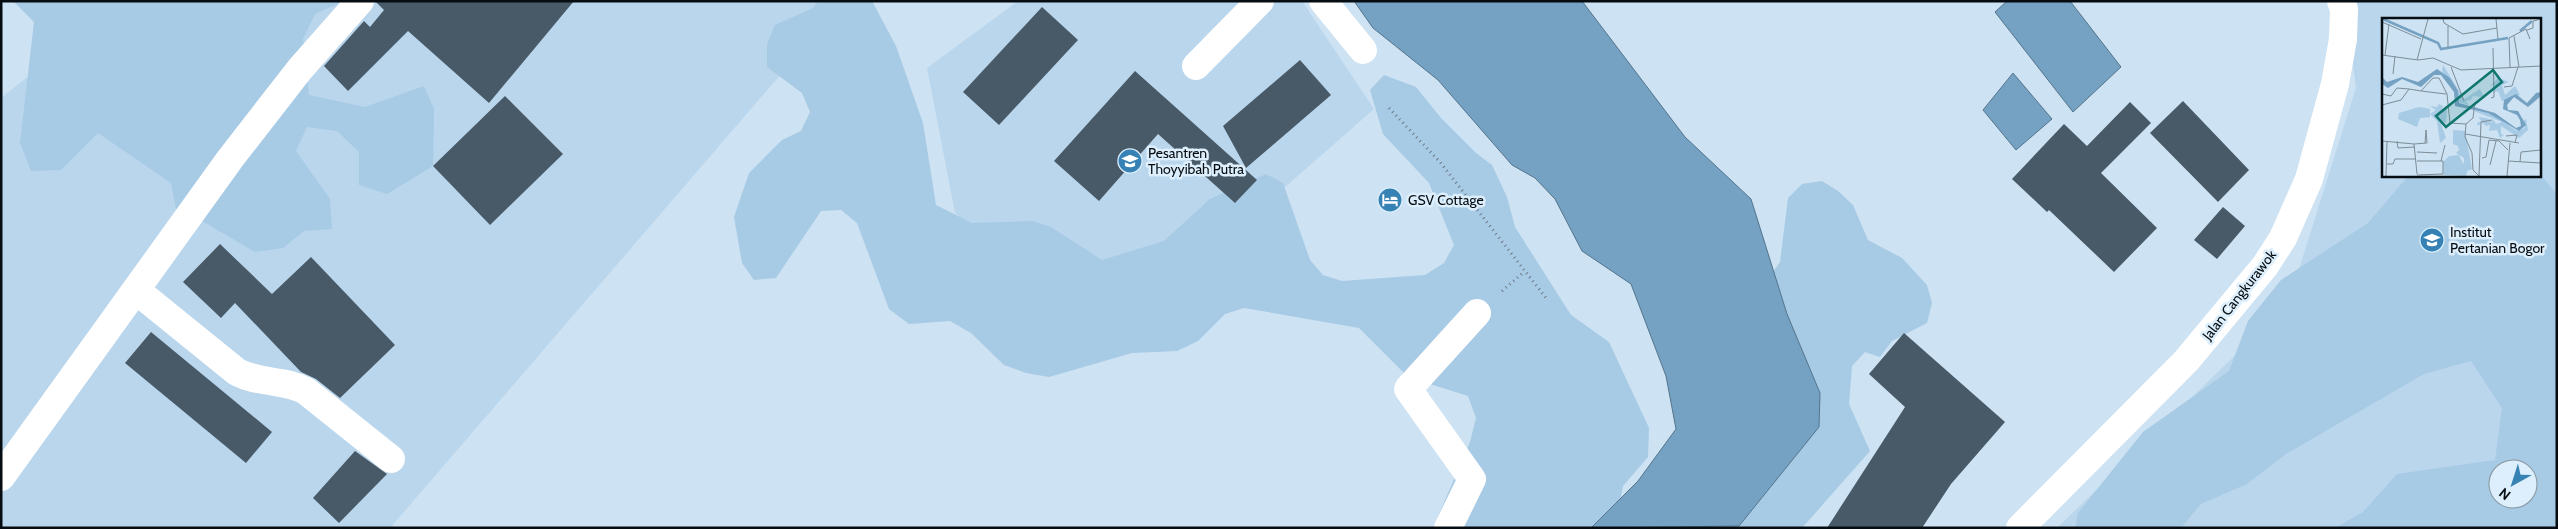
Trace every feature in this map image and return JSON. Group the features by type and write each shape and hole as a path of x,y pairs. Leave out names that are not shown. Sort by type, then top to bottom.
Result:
{"street":[{"path":"1,477 242,144 300,69 360,1"},
{"path":"1196,66 1260,1"},
{"path":"1323,1 1363,50"},
{"name":"Jalan Cangkurawok","path":"2020,528 2186,360 2265,266 2282,238 2309,179 2335,84 2343,39 2344,9 2341,1"},
{"path":"137,291 237,372 251,379 294,384 306,391 391,459"},
{"path":"1448,528 1472,479 1408,389 1477,313"}],"path":[{"path":"1389,108 1440,162 1546,298"}],"shaded area":[{"path":"13,1 344,1 315,14 303,39 309,95 365,107 424,86 434,109 433,166 387,194 359,185 359,152 337,131 307,127 296,151 330,199 332,229 304,231 283,248 255,252 204,222 177,214 171,183 98,133 61,170 31,171 20,143 34,22"},
{"path":"123,1 844,1 390,528 1,528 1,98"},
{"path":"818,1 872,1 896,46 923,123 936,205 972,223 1032,221 1051,227 1102,260 1164,241 1210,199 1266,174 1283,183 1310,260 1323,275 1342,281 1425,275 1444,263 1454,245 1429,183 1383,134 1370,90 1384,75 1416,87 1441,118 1476,153 1492,165 1507,197 1515,227 1571,315 1609,342 1649,428 1648,457 1623,486 1619,506 1600,528 1433,528 1470,442 1476,418 1468,396 1408,377 1359,328 1244,308 1225,314 1198,341 1177,351 1132,353 1049,377 1026,373 1004,365 971,333 950,321 909,324 889,309 857,223 841,210 821,211 776,278 754,280 742,263 734,217 749,173 782,140 801,131 810,112 802,93 767,67 767,44 775,25 813,8"},
{"name":"Pesantren Thoyyibah Putra","path":"1018,1 1302,1 1374,109 1236,230 1037,288 955,213 927,68"},
{"path":"1354,1 1582,1 1685,137 1751,199 1787,314 1820,393 1819,427 1739,526 1591,528 1638,481 1676,429 1666,376 1631,284 1582,251 1555,199 1535,178 1512,165 1438,80 1373,28"},
{"path":"2007,1 2070,1 2121,67 2073,112 1995,12"},
{"name":"Institut Pertanian Bogor","path":"2345,1 2557,1 2557,528 2057,528 2288,304 2356,88"},
{"path":"2013,73 2052,119 2016,150 1983,110"},
{"name":"Institut Pertanian Bogor","path":"2540,174 2557,194 2557,528 2335,528 2363,512 2397,474 2488,461 2488,509 2538,509 2538,459 2495,459 2502,408 2471,361 2424,374 2286,454 2247,484 2201,504 2181,528 2075,528 2078,513 2143,432 2229,371 2248,321 2281,280 2368,223 2408,176 2540,176"},
{"path":"1822,181 1838,191 1853,205 1868,240 1902,258 1927,285 1932,303 1927,323 1892,341 1880,357 1865,352 1852,366 1849,404 1870,451 1802,528 1722,528 1756,296 1780,262 1788,198 1802,184"}],"building":[{"path":"375,1 574,1 489,103 408,31 348,91 324,66 364,21 370,27 384,10"},
{"path":"1042,7 1078,40 999,125 963,92"},
{"path":"1300,60 1331,95 1246,168 1223,126"},
{"path":"1135,71 1257,180 1235,203 1158,134 1099,201 1054,161"},
{"path":"505,96 563,154 490,225 433,166"},
{"path":"2183,101 2249,170 2218,202 2150,133"},
{"path":"2130,102 2151,123 2101,173 2157,228 2114,272 2049,210 2047,212 2012,179 2064,124 2087,146"},
{"path":"2223,207 2245,226 2217,259 2194,240"},
{"path":"220,244 272,294 311,257 395,345 340,398 316,379 301,372 235,303 221,318 183,282"},
{"path":"151,332 272,432 246,463 125,363"},
{"path":"1904,333 2005,422 1951,484 1922,528 1827,528 1905,407 1869,374"},
{"path":"355,451 387,474 339,523 313,498"}],"place":[{"name":"Pesantren Thoyyibah Putra","path":"1130,161"},
{"name":"GSV Cottage","path":"1390,200"},
{"name":"Institut Pertanian Bogor","path":"2432,240"}]}
